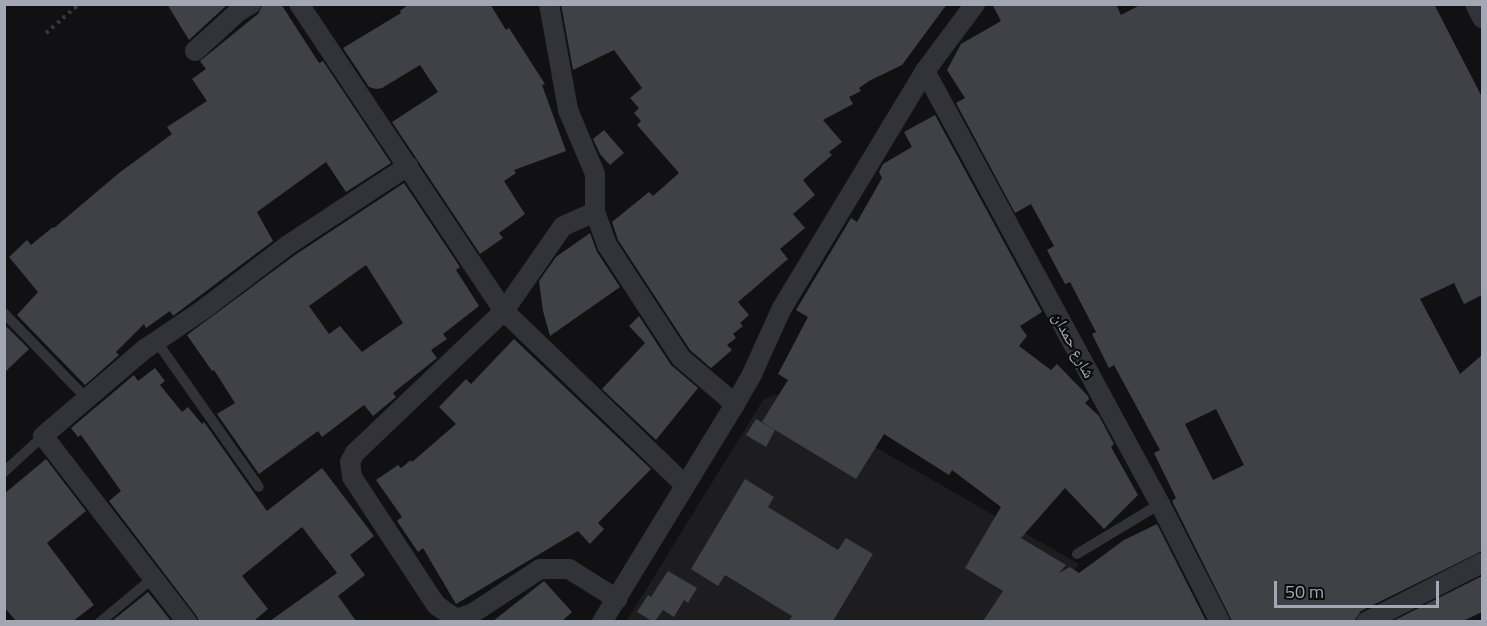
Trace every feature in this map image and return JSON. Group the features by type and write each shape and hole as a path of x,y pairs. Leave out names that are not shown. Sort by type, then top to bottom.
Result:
{"street":[{"path":"195,51 251,4"},
{"path":"299,4 504,311 686,485"},
{"path":"549,4 568,110 595,174 595,212 607,245 681,358 735,405"},
{"path":"602,621 735,405 782,308 925,70 975,4"},
{"path":"1475,4 1482,18"},
{"name":"شارع حمدان","path":"925,70 1160,504 1220,621"},
{"path":"187,621 43,436 156,342 288,245 408,166"},
{"path":"595,212 563,226 504,311 355,453 350,462 352,477 436,605 456,619 473,614 540,569 569,569 617,599"},
{"path":"1366,621 1482,563"}],"lane":[{"path":"4,313 86,398"},
{"path":"156,342 259,487"},
{"path":"4,472 43,436"},
{"path":"1077,554 1160,504"},
{"path":"100,621 153,578"}],"path":[{"path":"46,33 79,4"}],"shaded area":[{"path":"775,394 786,396 1079,564 1040,621 626,622 763,400"}],"building":[{"path":"167,4 228,4 189,40"},
{"path":"263,4 281,4 319,63 323,61 391,163 346,192 326,162 257,212 273,241 173,316 170,311 146,328 144,324 116,352 119,355 85,385 17,315 38,292 9,257 27,240 31,245 54,228 119,173 172,134 167,127 207,101 192,79 206,69 200,61 258,14"},
{"path":"409,4 490,4 506,30 509,28 545,84 542,85 566,151 514,170 516,173 504,181 525,214 499,233 503,238 480,254 392,122 438,92 420,65 382,88 369,87 343,48 401,13 400,11"},
{"path":"561,4 947,4 902,65 869,81 859,88 861,91 849,97 853,104 823,120 842,142 829,152 832,155 803,180 815,195 793,214 805,228 780,249 788,259 738,302 749,315 740,323 743,326 733,334 736,338 727,345 732,350 711,368 690,350 618,240 612,222 649,192 653,196 679,173 637,125 641,121 634,113 639,108 630,98 642,88 614,50 573,70"},
{"path":"992,4 1116,4 1121,15 1142,4 1434,4 1482,97 1482,295 1464,304 1454,283 1420,299 1460,374 1482,355 1482,551 1361,611 1354,621 1232,621 1172,501 1176,498 1154,453 1160,450 1114,365 1109,368 1092,334 1096,332 1070,282 1065,284 1047,250 1054,246 1031,204 1015,213 956,103 965,98 947,70 961,44 1001,21","holes":["1216,409 1244,465 1213,480 1185,424"]},
{"path":"935,115 1042,312 1020,326 1027,336 1019,346 1051,370 1057,364 1088,396 1089,399 1085,403 1099,416 1114,444 1111,447 1138,495 1104,529 1065,488 1021,538 1066,565 1059,573 1070,567 1079,573 1124,540 1157,524 1206,621 983,621 1003,591 965,568 1001,507 952,470 949,475 884,434 856,479 762,422 788,380 778,374 808,317 796,310 851,218 857,222 882,178 879,172 883,164 912,147 904,132"},
{"path":"604,130 624,153 610,165 600,154 593,139"},
{"path":"404,183 460,267 456,270 479,306 443,334 447,339 431,350 437,358 393,393 396,397 373,416 364,405 322,437 318,431 259,474 217,414 235,403 214,370 212,371 187,335 295,255","holes":["366,265 403,323 362,352 340,326 329,334 309,306"]},
{"path":"590,233 597,252 620,287 550,336 543,311 539,281 556,257"},
{"path":"639,316 671,365 698,388 656,440 602,389 645,343 629,326"},
{"path":"7,327 29,349 4,373 4,329"},
{"path":"514,339 651,469 598,523 604,529 590,544 578,531 456,604 423,548 418,552 397,521 402,517 376,480 398,465 401,468 411,460 412,462 456,424 439,407 466,379 471,384"},
{"path":"155,368 165,381 160,385 182,412 188,407 202,424 204,422 267,511 322,468 374,536 350,555 365,575 338,596 356,621 270,621 337,573 302,527 242,576 268,609 254,621 199,621 109,501 121,491 81,435 78,437 71,428 134,375 138,381"},
{"path":"756,419 775,430 766,447 746,435"},
{"path":"46,459 86,511 47,543 94,605 73,621 16,621 4,607 4,494"},
{"path":"745,479 774,497 768,507 838,550 846,538 873,554 833,621 789,621 792,616 725,575 718,586 691,569"},
{"path":"668,571 697,588 688,603 684,600 674,617 663,610 655,621 652,621 637,612 648,595 651,597"},
{"path":"1482,576 1482,612 1463,621 1393,621"},
{"path":"544,581 572,612 562,621 493,621"},
{"path":"148,592 171,621 112,621"}]}
